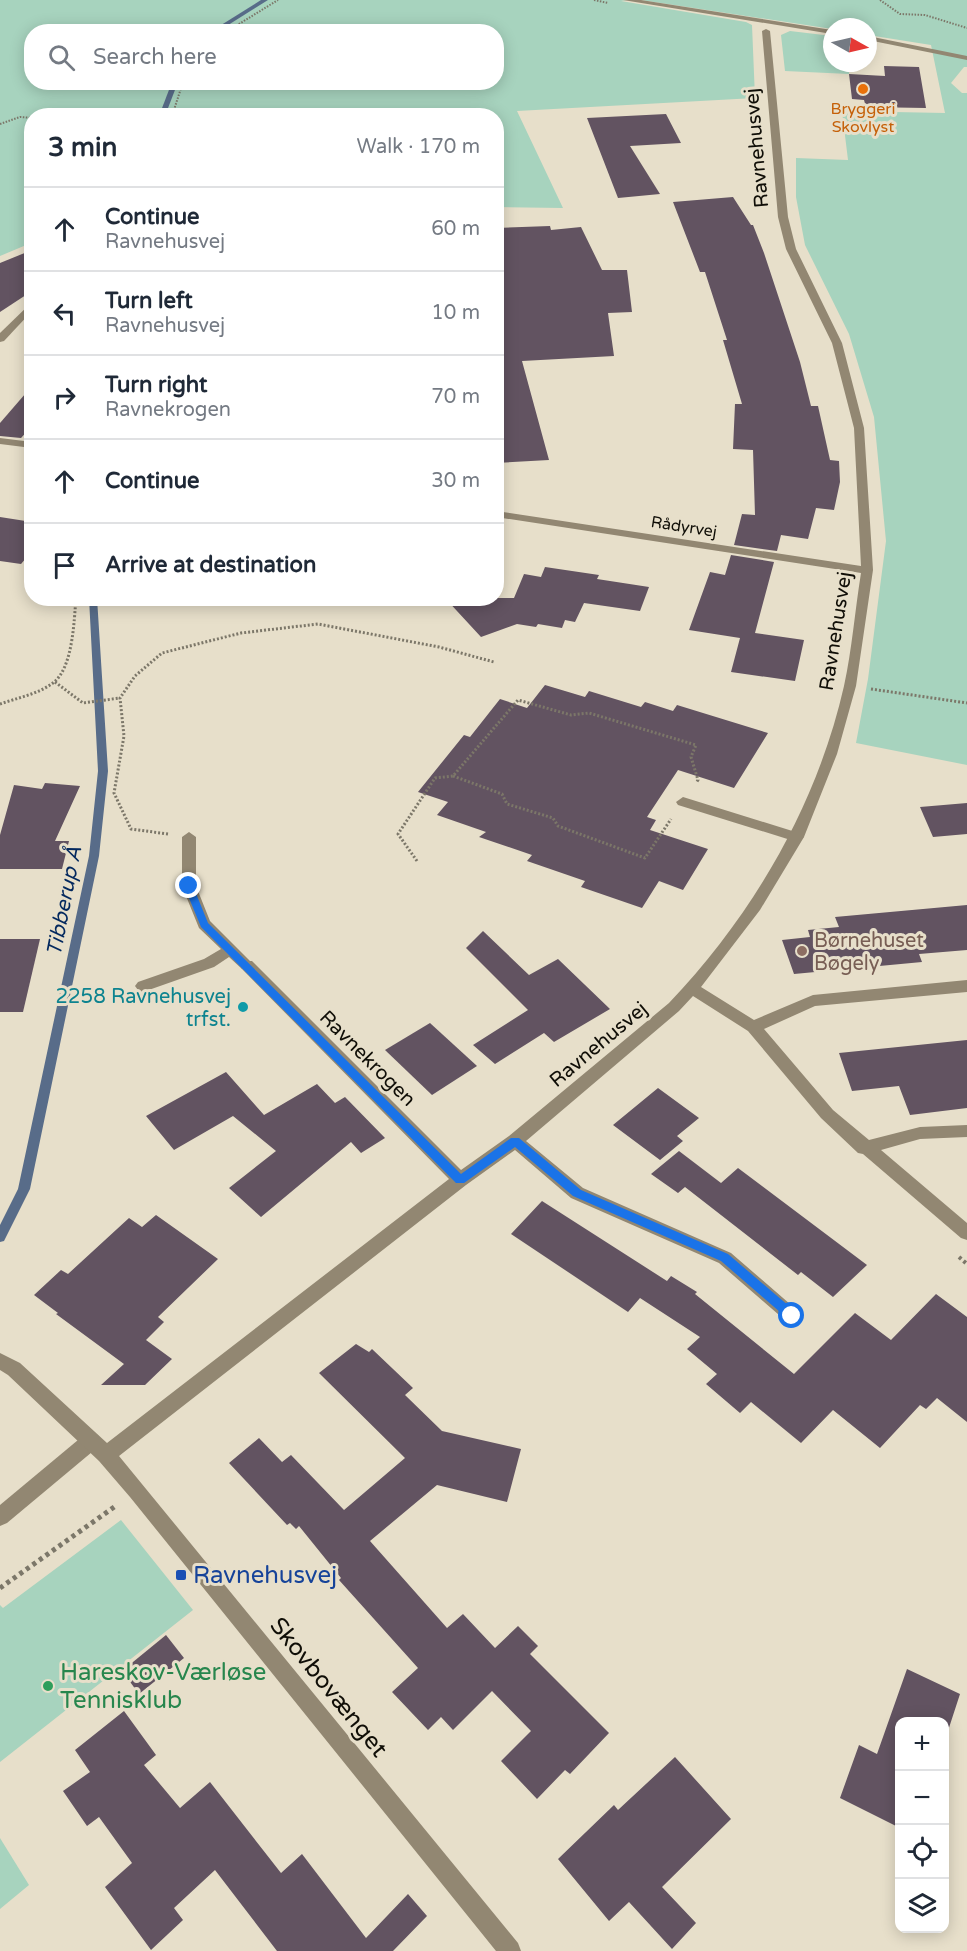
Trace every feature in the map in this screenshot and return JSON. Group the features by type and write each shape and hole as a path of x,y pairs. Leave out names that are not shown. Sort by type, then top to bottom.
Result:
{"street":[{"path":"627,0 769,27 823,31"},
{"name":"Ravnehusvej","path":"106,1455 460,1180 515,1141 674,1007 692,988 755,906 797,837 830,753 850,686 867,570 859,428 837,343 791,249 783,218 769,27"},
{"path":"877,40 967,58"},
{"path":"0,339 24,314"},
{"path":"0,441 24,444"},
{"name":"Rådyrvej","path":"504,515 867,570"},
{"path":"683,802 797,837"},
{"name":"Ravnekrogen","path":"189,837 189,886 204,924 460,1180"},
{"path":"143,986 209,963 231,949"},
{"path":"753,1027 813,1001 967,986"},
{"path":"692,988 753,1027 827,1114 864,1148 967,1233"},
{"path":"864,1148 920,1132 967,1131"},
{"path":"515,1141 577,1193 724,1258 792,1316"},
{"name":"Skovbovænget","path":"0,1361 14,1369 106,1455 510,1951"},
{"path":"0,1517 91,1441"}],"path":[{"path":"239,24 278,0"},
{"path":"880,0 900,14 925,15 967,28"},
{"path":"175,108 180,90"},
{"path":"0,124 24,117"},
{"path":"0,704 34,693 56,682 71,651 75,606"},
{"path":"189,837 131,829 114,794 124,736 120,698 135,676 162,653 241,633 318,624 440,647 494,662"},
{"path":"56,682 83,703 120,698"},
{"path":"850,686 967,703"},
{"path":"417,861 398,834 435,778 453,776 502,794 507,804 553,818 558,826 645,858 698,780 691,757 696,745 588,713 571,716 518,700 453,776"},
{"path":"0,1588 137,1491"}],"green space":[{"path":"0,0 627,0 621,1 746,22 752,25 755,98 517,111 563,208 504,207 504,108 24,108 24,246 0,256"},
{"path":"641,0 967,0 967,67 964,67 951,83 962,93 967,93 967,765 856,743 868,679 886,541 874,417 849,334 805,245 796,197 796,158 848,160 842,111 945,113 931,45 877,36 877,18 823,18 823,28"},
{"path":"790,31 823,35 823,72 849,72 849,74 785,71 781,35"},
{"name":"Hareskov-Værløse Tennisklub","path":"121,1520 193,1610 0,1762 0,1605 3,1608"},
{"path":"0,1838 29,1885 0,1909"}],"building":[{"path":"884,66 919,67 926,108 866,107 864,100 852,99 849,74 885,76"},
{"path":"666,114 681,143 630,146 660,194 618,198 587,118"},
{"path":"733,197 753,225 800,362 811,406 818,406 830,460 839,461 840,482 834,510 816,508 808,539 781,535 777,551 734,545 742,514 755,515 753,450 733,449 735,404 742,404 723,340 727,340 705,272 700,272 673,202"},
{"path":"550,226 551,230 581,227 602,270 627,270 632,312 608,313 614,356 522,361 549,460 504,463 504,228"},
{"path":"24,253 24,296 0,312 0,263"},
{"path":"24,395 24,435 21,438 0,436 0,423"},
{"path":"0,517 24,521 24,560 21,564 0,561"},
{"path":"731,555 774,562 755,633 804,640 795,681 731,672 740,638 689,630 710,572 725,575"},
{"path":"545,567 599,575 597,579 649,587 640,611 584,603 575,622 565,620 562,628 538,624 536,627 517,624 481,637 452,606 504,606 504,598 514,598 524,574 541,577"},
{"path":"545,685 585,697 589,691 641,707 645,702 673,711 677,705 768,733 734,788 678,770 647,817 656,820 650,830 708,849 683,890 659,881 642,908 581,887 585,881 527,861 532,855 479,837 486,832 437,815 448,802 418,792 464,735 470,737 500,699 527,708"},
{"path":"45,783 80,786 55,841 69,841 62,869 0,869 0,835 14,785 42,789"},
{"path":"967,803 967,834 933,837 920,807"},
{"path":"967,905 967,950 919,954 922,962 794,974 782,940 810,937 808,930 839,927 835,917"},
{"path":"483,931 529,975 558,959 610,1009 554,1042 544,1033 495,1064 473,1045 528,1010 466,948"},
{"path":"0,939 40,939 23,1012 0,1012"},
{"path":"430,1023 477,1066 432,1095 385,1050"},
{"path":"967,1040 967,1108 910,1115 899,1086 852,1091 839,1053"},
{"path":"226,1072 264,1115 317,1084 335,1103 345,1097 385,1138 361,1153 351,1142 261,1217 229,1188 276,1151 233,1116 174,1150 146,1116"},
{"path":"658,1088 699,1118 677,1136 683,1141 660,1160 613,1125"},
{"path":"679,1151 721,1183 738,1168 867,1265 833,1297 801,1272 798,1275 685,1187 678,1193 651,1174"},
{"path":"542,1201 667,1281 671,1276 697,1292 695,1294 794,1374 855,1313 891,1340 936,1294 967,1317 967,1422 937,1398 926,1409 920,1405 880,1448 833,1410 801,1443 751,1402 740,1413 706,1384 717,1374 687,1349 700,1337 640,1298 628,1312 511,1234"},
{"path":"156,1215 218,1259 158,1317 164,1322 146,1340 172,1359 145,1385 101,1385 124,1364 34,1295 61,1270 68,1274 129,1218 142,1227"},
{"path":"356,1344 369,1352 372,1349 413,1388 405,1395 442,1431 521,1449 507,1502 437,1485 370,1541 447,1628 463,1614 495,1648 518,1626 538,1646 530,1654 609,1733 570,1774 565,1770 537,1799 501,1761 531,1731 492,1691 453,1730 441,1717 428,1730 392,1692 418,1668 339,1580 341,1578 299,1526 296,1529 290,1523 287,1525 229,1463 259,1438 282,1462 291,1455 344,1510 405,1458 319,1373"},
{"path":"166,1635 184,1658 139,1694 122,1671"},
{"path":"907,1669 960,1694 949,1728 949,1717 895,1717 895,1826 840,1798 859,1745 877,1754"},
{"path":"124,1711 156,1755 144,1765 180,1808 210,1782 281,1873 302,1854 366,1938 408,1894 427,1916 393,1951 277,1951 215,1870 174,1908 183,1920 151,1950 105,1887 132,1863 99,1817 87,1826 63,1791 90,1772 75,1750"},
{"path":"675,1757 731,1819 662,1887 696,1923 672,1949 629,1902 609,1921 558,1859 614,1805 618,1810"}],"waterway":[{"name":"Tibberup Å","path":"225,24 265,0"},
{"name":"Tibberup Å","path":"165,108 172,90"},
{"name":"Tibberup Å","path":"0,1237 24,1189 94,856 103,771 93,606"}],"place":[{"name":"Bryggeri Skovlyst","path":"863,89"},
{"name":"Børnehuset Bøgely","path":"802,951"},
{"name":"2258 Ravnehusvej trfst.","path":"243,1007"},
{"name":"Ravnehusvej","path":"181,1575"},
{"name":"Hareskov-Værløse Tennisklub","path":"48,1686"}],"route":[{"path":"189,886 204,924 460,1180 515,1141 577,1193 724,1258 792,1316"}]}
